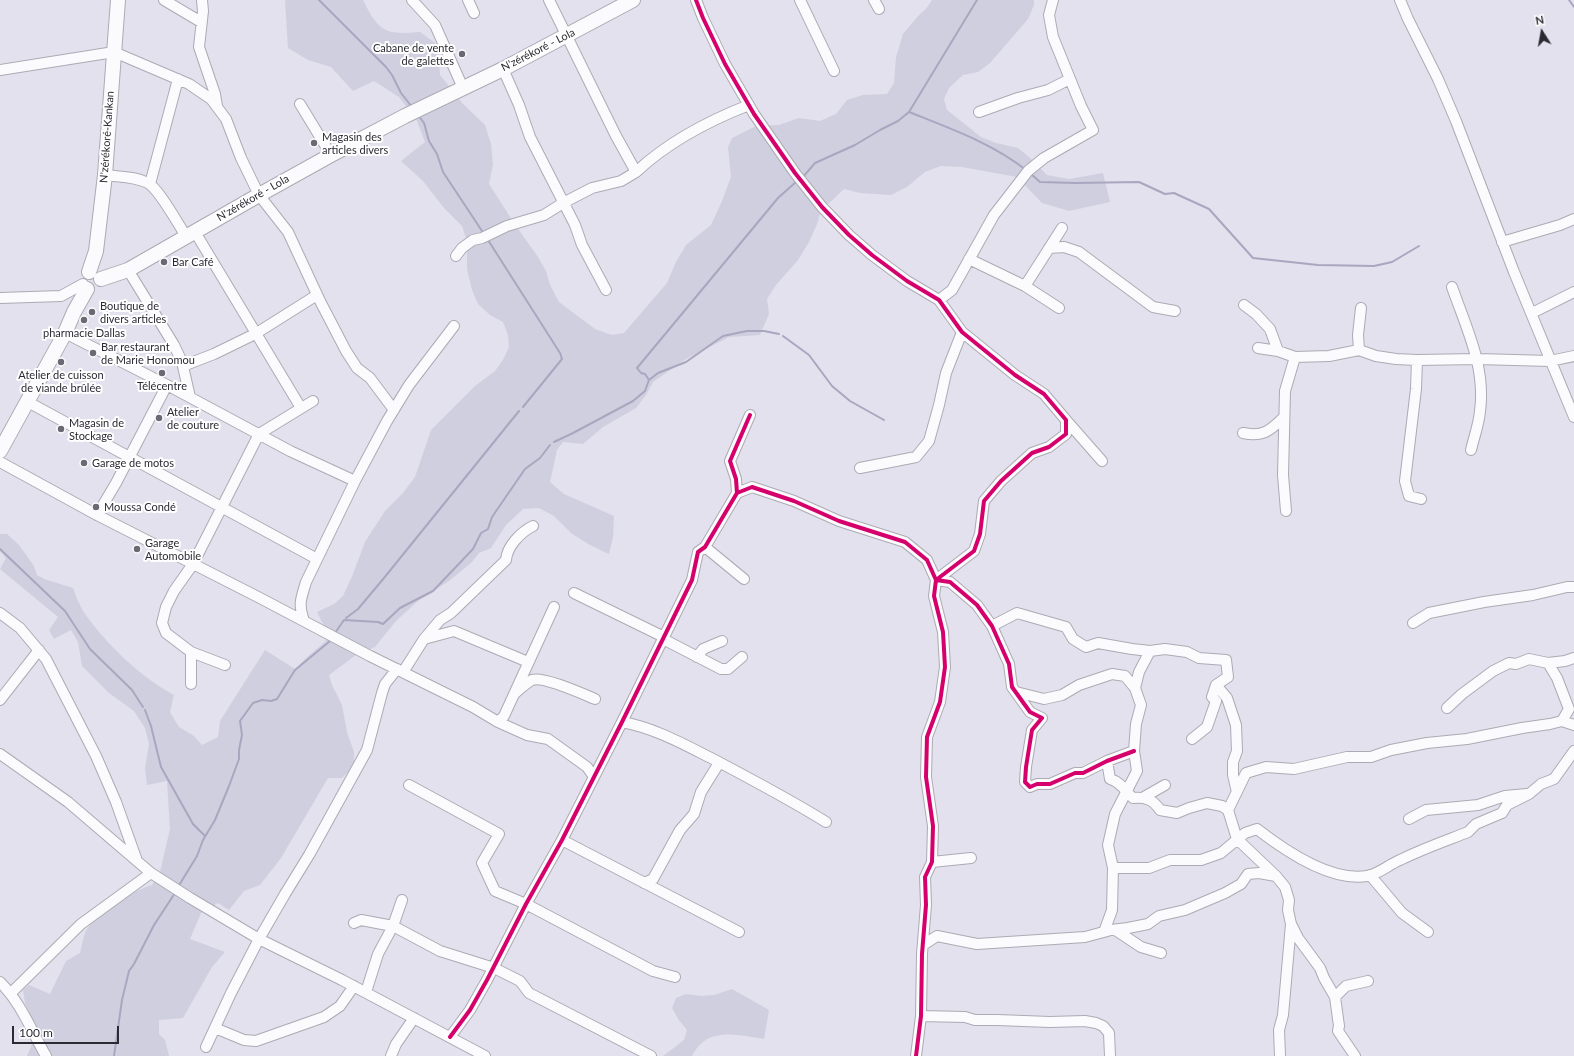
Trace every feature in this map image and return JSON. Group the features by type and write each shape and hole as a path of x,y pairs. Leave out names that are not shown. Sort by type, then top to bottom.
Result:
{"highway":[{"name":"N'zérékoré-Kankan","path":"0,451 65,333 86,282 96,251 105,176 118,0"},
{"name":"N'zérékoré - Lola","path":"86,282 94,272 99,274 101,279 128,270 258,194 405,116 503,69 629,1"}],"street":[{"path":"164,0 201,22"},
{"path":"202,0 199,47 215,94 217,106"},
{"path":"412,0 435,25 463,88"},
{"path":"468,0 474,13"},
{"path":"549,0 616,136 636,172"},
{"path":"696,0 725,64 749,105 795,173 822,207 849,235 872,255 907,281 939,300 962,332 1015,375 1044,394 1102,461"},
{"path":"800,0 834,71"},
{"path":"874,0 879,9"},
{"path":"939,300 952,290 994,215 1028,171 1044,158 1093,130 1081,106 1053,37 1049,15 1053,0"},
{"path":"1400,0 1454,114 1502,242 1574,417"},
{"path":"0,70 114,52 189,84 211,99 226,119 241,158 258,194 288,232 317,295 346,351 357,368 370,378 394,410"},
{"path":"503,69 519,105 530,137 575,225 582,245 606,290"},
{"path":"150,184 178,79"},
{"path":"979,112 1018,98 1048,90 1070,79"},
{"path":"300,104 331,155"},
{"path":"456,256 462,248 473,240 485,237 507,226 544,215 592,188 621,181 636,172 653,156 680,138 729,113 749,105"},
{"path":"105,176 137,179 150,184 190,234 301,408"},
{"path":"1502,242 1553,228 1574,219"},
{"path":"1025,286 1062,228"},
{"path":"1049,248 1064,247 1080,252 1153,307 1175,311"},
{"path":"969,260 1025,286 1059,308"},
{"path":"128,270 174,345 182,366 190,397"},
{"path":"0,298 61,296 86,282"},
{"path":"1452,287 1478,359 1481,386 1480,411 1471,450"},
{"path":"1532,313 1574,292"},
{"path":"182,366 214,354 255,334 317,295"},
{"path":"1244,305 1256,314 1270,329 1278,351"},
{"path":"1359,350 1360,308"},
{"path":"304,621 300,609 301,598 317,559 355,481 408,385 454,326"},
{"path":"860,468 916,457 929,441 939,406 946,373 962,332"},
{"path":"65,333 190,397 290,451 355,481"},
{"path":"1258,348 1278,351 1295,357 1329,356 1359,350 1383,357 1417,360 1478,359 1550,361 1574,356"},
{"path":"1286,511 1283,475 1285,391 1295,357"},
{"path":"1417,360 1416,389 1405,481 1409,496 1421,500"},
{"path":"97,515 129,458 166,385"},
{"path":"225,665 191,652 166,633 162,623 166,606 174,591 193,564 259,434 313,401"},
{"path":"28,402 317,559"},
{"path":"450,1037 470,1010 494,968 526,904 562,840 692,580 698,552 704,547 737,493 736,479 730,461 750,415"},
{"path":"1243,433 1253,435 1263,433 1275,426 1284,417"},
{"path":"936,580 974,551 980,534 984,501 1001,481 1032,453 1050,447 1066,434 1066,420"},
{"path":"0,462 97,515 473,707 498,722 527,735 548,739 587,767 594,777"},
{"path":"737,493 752,487 794,501 839,521 905,542 927,560 936,580 934,596 943,632 945,667 940,702 927,737 926,777 933,826 932,862 925,877 926,905 921,1016 916,1056"},
{"path":"206,1046 259,939 310,855 367,750 385,684 400,671 440,620 451,612 506,560 507,553 523,531 533,526"},
{"path":"704,547 744,580"},
{"path":"936,580 950,582 977,605 992,626 1009,664 1012,687 1030,712 1042,718 1032,730 1026,767 1026,782 1030,787 1037,784 1050,784 1075,773 1083,773 1106,761 1134,751"},
{"path":"1413,623 1429,613 1484,602 1533,595 1568,587 1574,588"},
{"path":"574,593 721,669 728,669 742,657"},
{"path":"498,722 504,716 554,607"},
{"path":"0,613 20,628 46,659 96,756 116,802 136,860"},
{"path":"992,626 1017,613 1066,627 1073,639 1086,646 1098,643 1132,649 1165,649 1187,652 1199,658 1226,660 1228,677 1216,685 1212,697 1216,701"},
{"path":"424,639 454,631 528,662"},
{"path":"697,657 702,649 722,641"},
{"path":"0,700 39,650"},
{"path":"1135,688 1139,672 1150,650"},
{"path":"191,652 191,684"},
{"path":"1446,708 1462,694 1498,668 1529,659 1548,663 1570,659"},
{"path":"1557,678 1570,659"},
{"path":"1548,663 1557,678 1574,724"},
{"path":"1016,692 1044,699 1062,695 1079,684 1112,674 1125,676 1135,688 1141,705 1136,724 1134,751 1137,771 1115,814 1108,845 1113,868 1112,910 1108,931"},
{"path":"513,695 532,680 539,680 567,687 595,699"},
{"path":"1216,685 1227,698 1236,725 1237,751 1233,775 1237,792"},
{"path":"1216,701 1227,698"},
{"path":"1192,739 1207,727 1216,701"},
{"path":"1562,721 1569,709"},
{"path":"1228,810 1246,773 1266,767 1294,769 1347,757 1371,757 1391,750 1427,743 1466,739 1562,721 1574,724"},
{"path":"622,722 635,724 663,734 794,802 826,822"},
{"path":"1113,868 1149,868 1170,860 1201,860 1221,853 1245,833 1256,829 1280,847 1326,870 1350,876 1378,873 1398,860 1468,832 1476,824 1502,813 1507,805 1529,794 1542,784 1554,779 1574,750"},
{"path":"0,754 68,802 151,873 190,898 259,939 366,992 484,1056"},
{"path":"1106,761 1110,779 1118,781 1133,798 1144,797 1165,785"},
{"path":"1234,762 1246,773"},
{"path":"644,883 653,879 680,830 694,814 701,792 719,763"},
{"path":"409,785 498,834 482,863 495,891 526,904 653,970 675,977"},
{"path":"1409,819 1426,810 1478,805 1505,796 1529,794"},
{"path":"1144,797 1155,802 1160,810 1178,813 1207,803 1222,806 1228,810 1237,839 1285,886 1289,900 1288,910 1291,924 1298,938 1320,968 1335,997 1339,1026 1338,1031 1355,1056"},
{"path":"562,840 739,932"},
{"path":"932,862 971,858"},
{"path":"11,993 81,924 151,873"},
{"path":"924,923 937,936 977,944 1086,937 1108,931 1148,924 1159,916 1184,910 1226,893 1241,884 1248,874 1259,873 1276,876"},
{"path":"1370,875 1402,913 1428,932"},
{"path":"366,992 378,954 393,926 402,900"},
{"path":"354,923 361,920 393,926 440,951 494,968 520,981 529,993 651,1056"},
{"path":"1280,1056 1279,1030 1283,1015 1291,924"},
{"path":"1108,931 1117,930 1141,947 1160,953"},
{"path":"923,945 937,936"},
{"path":"1335,997 1346,986 1368,981"},
{"path":"0,982 11,993 46,1056"},
{"path":"215,1028 244,1040 256,1041 324,1017 340,1006 354,986"},
{"path":"921,1016 965,1017 975,1020 1050,1022 1085,1021 1096,1023 1103,1026 1109,1033 1110,1056"},
{"path":"392,1056 396,1044 414,1018"}],"shaded area":[{"path":"285,0 363,0 374,19 384,29 399,33 420,32 435,43 439,59 440,75 463,104 485,125 491,144 493,164 489,184 538,257 546,271 550,285 559,302 595,329 612,335 624,333 667,283 676,262 686,245 711,225 731,177 728,147 732,138 756,126 779,125 799,118 820,121 836,114 847,100 863,95 887,94 894,83 896,57 903,34 926,9 932,0 1034,0 1034,5 1028,19 990,63 978,72 963,75 949,88 944,99 947,110 981,137 996,143 1018,148 1047,175 1069,179 1103,173 1110,202 1069,211 1042,203 1017,177 962,167 941,166 925,172 907,187 891,195 860,193 844,189 821,211 809,242 798,260 776,285 767,299 769,314 760,335 729,337 686,359 653,382 646,395 636,408 603,427 583,444 563,442 557,450 550,482 564,494 614,516 613,537 609,554 590,545 571,533 554,516 539,508 523,509 506,525 491,548 479,553 472,562 449,581 418,601 396,621 375,647 356,655 329,675 332,685 342,705 347,732 354,752 354,766 342,778 328,778 281,858 260,885 244,891 229,910 218,903 201,913 190,939 225,952 212,967 183,1018 159,1020 159,1034 165,1040 169,1056 27,1056 32,1044 35,1025 25,1003 23,990 29,985 50,994 66,961 80,953 84,934 92,923 116,903 152,885 160,872 170,829 167,781 147,785 145,768 149,744 145,728 134,711 109,693 82,666 78,642 71,630 54,639 49,630 58,617 0,569 6,558 0,551 0,534 7,534 19,545 34,566 37,575 44,579 73,588 83,611 113,647 136,669 174,695 170,712 179,727 194,736 202,745 218,737 220,721 265,650 295,669 326,641 324,626 317,612 334,604 343,596 365,542 385,511 403,493 415,477 431,430 475,386 495,371 503,360 509,347 508,335 503,322 490,315 478,304 472,290 467,269 467,241 462,226 444,208 423,181 401,161 425,142 417,121 399,97 374,81 353,91 331,67 308,60 288,48"},
{"path":"732,989 769,1010 764,1039 733,1035 714,1036 698,1046 692,1056 663,1056 684,1040 687,1030 678,1019 672,1008 676,998 686,994 701,996 714,995"}],"waterway":[{"path":"319,0 386,67 401,93 412,107"},
{"path":"803,177 815,163 855,145 898,121 909,112 977,0"},
{"path":"1569,0 1574,7"},
{"path":"909,112 955,130 985,144 1013,160 1026,170"},
{"path":"418,115 424,123 429,141 437,154 443,172 484,234"},
{"path":"1031,174 1040,182 1139,182 1165,194 1174,193 1209,209 1253,258 1318,265 1374,266 1392,262 1419,246"},
{"path":"649,380 645,374 641,373 637,368 778,198 797,181"},
{"path":"488,240 560,353 562,359 523,407"},
{"path":"554,442 633,401 645,391 649,380 658,373 686,362 723,336 747,331 764,331 779,334"},
{"path":"783,336 809,355 832,386 850,401 884,420"},
{"path":"346,618 358,609 384,578 519,411"},
{"path":"335,633 344,620 378,622 383,624 400,608 433,591 473,549 481,533 488,529 492,517 525,469 540,458 550,445"},
{"path":"0,549 65,611 90,649 132,690 143,707"},
{"path":"178,887 197,856 203,840 215,820 229,786 239,759 242,735 240,721 253,703 262,700 271,701 277,699 295,670 330,641"},
{"path":"145,710 151,726 161,767 193,824 205,836"},
{"path":"114,1056 122,1000 129,971 154,925 175,893"}],"cycle path":[{"path":"696,0 725,64 754,114 795,173 822,207 849,235 872,255 907,281 939,300 962,332 1015,375 1044,394 1066,420 1066,434 1049,447 1032,453 1001,481 984,501 980,534 974,551 936,580 927,560 905,542 839,521 794,501 752,487 737,493"},
{"path":"450,1037 470,1010 526,904 562,840 692,580 698,552 705,547 737,493 736,479 730,461 750,415"},
{"path":"916,1056 921,1016 922,954 926,905 925,877 932,862 933,826 926,777 927,737 940,702 945,667 943,632 934,596 936,580 950,582 977,605 992,626 1009,664 1012,687 1030,712 1042,718 1032,730 1025,782 1030,787 1037,784 1050,784 1075,773 1083,773 1107,761 1134,751"}],"place":[{"name":"Cabane de vente de galettes","path":"462,54"},
{"name":"Magasin des articles divers","path":"314,143"},
{"name":"Bar Café","path":"164,262"},
{"name":"Boutique de divers articles","path":"92,312"},
{"name":"pharmacie Dallas","path":"84,320"},
{"name":"Bar restaurant de Marie Honomou","path":"93,353"},
{"name":"Atelier de cuisson de viande brûlée","path":"61,362"},
{"name":"Télécentre","path":"162,373"},
{"name":"Atelier de couture","path":"159,418"},
{"name":"Magasin de Stockage","path":"61,429"},
{"name":"Garage de motos","path":"84,463"},
{"name":"Moussa Condé","path":"96,507"},
{"name":"Garage Automobile","path":"137,549"}]}
